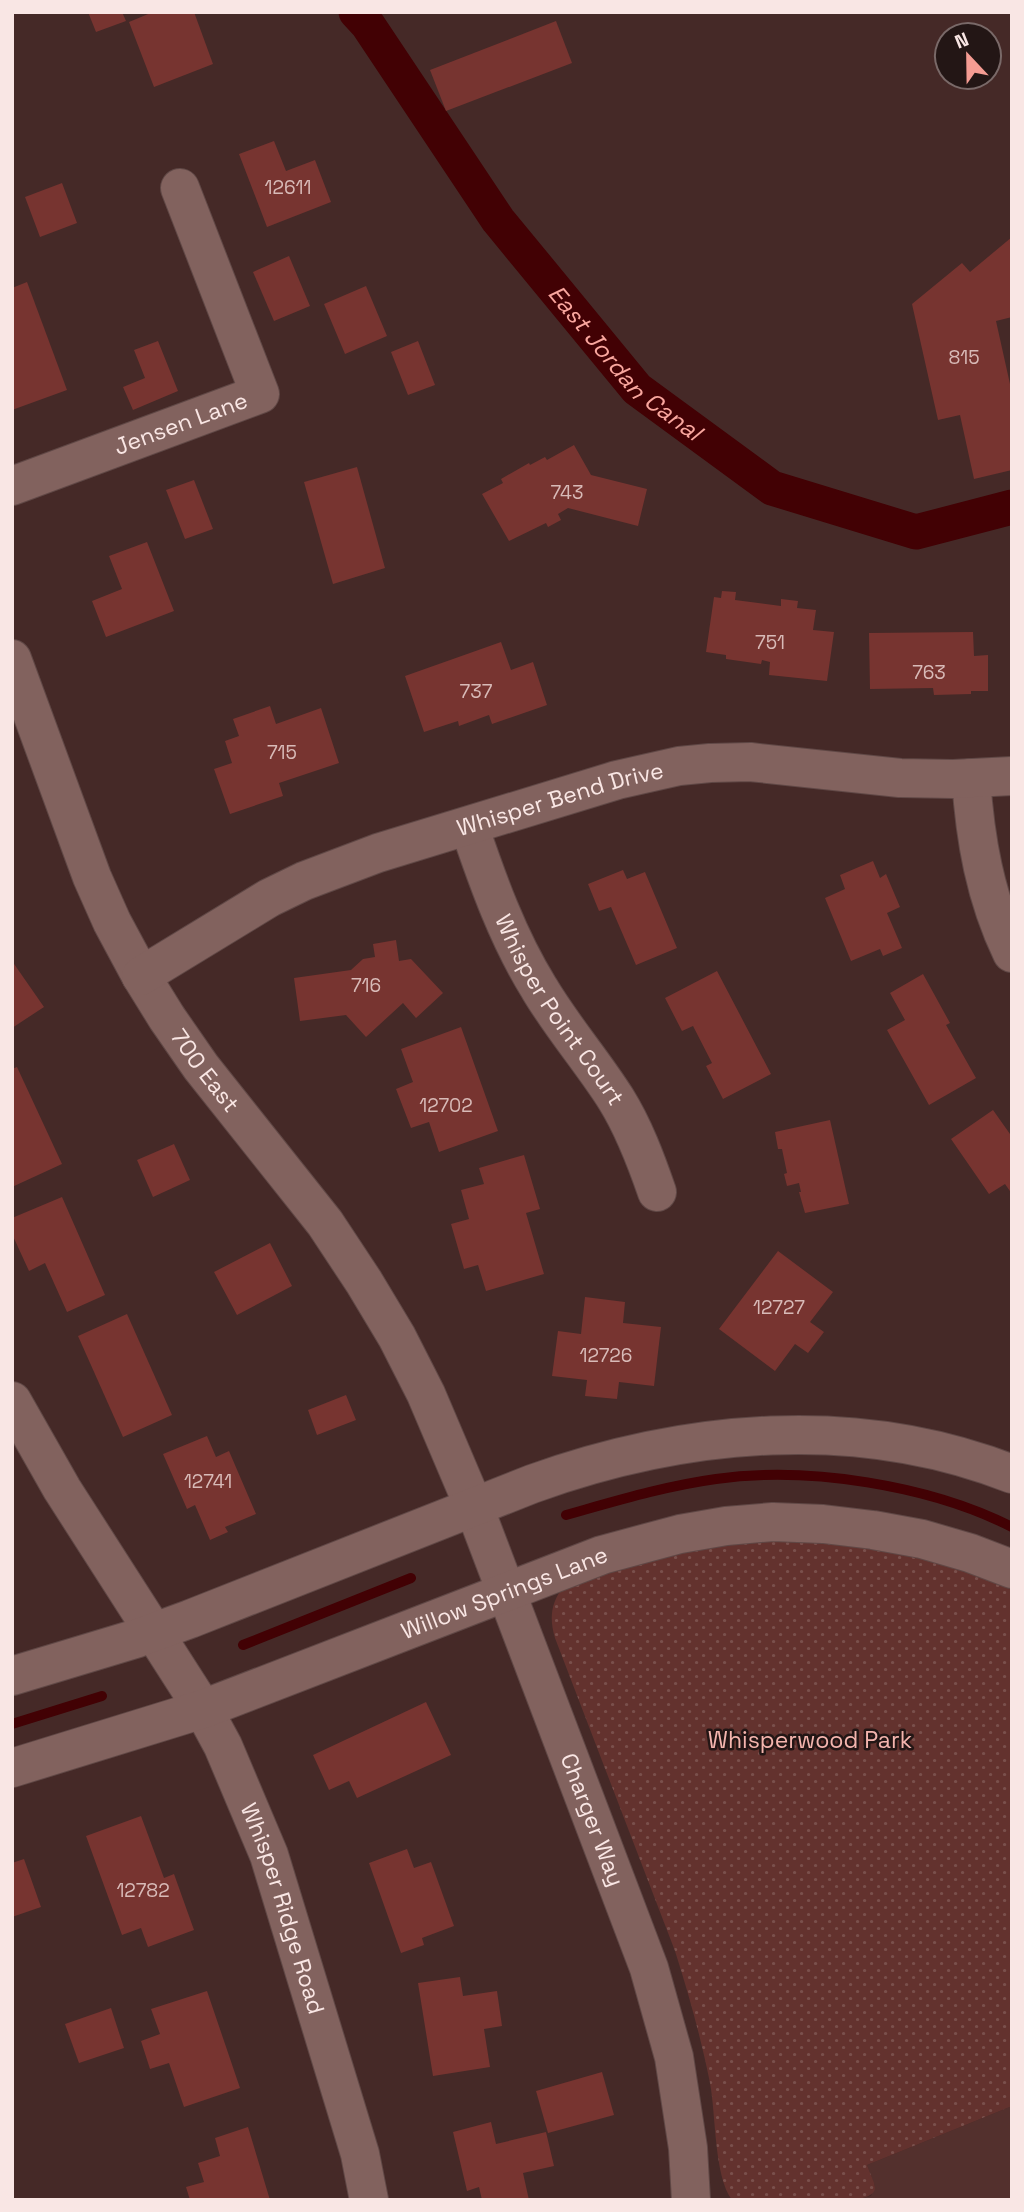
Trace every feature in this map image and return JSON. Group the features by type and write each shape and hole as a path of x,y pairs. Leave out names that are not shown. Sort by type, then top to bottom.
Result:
{"street":[{"name":"Jensen Lane","path":"12,486 260,394 180,188"},
{"name":"700 East","path":"12,659 92,877 141,976 201,1068 325,1223 364,1282 397,1337 452,1453"},
{"name":"Whisper Bend Drive","path":"141,976 247,911 304,881 378,853 636,775 710,762 764,763 900,778 1012,776"},
{"path":"971,778 983,872 991,903 1012,953"},
{"name":"Whisper Point Court","path":"469,826 513,940 550,1005 616,1100 643,1153 657,1192"},
{"name":"Whisper Ridge Road","path":"12,1401 62,1489 155,1632 223,1746 269,1855 359,2154 369,2200"},
{"path":"12,1676 155,1632 243,1600 569,1471 654,1448 772,1435 824,1436 876,1440 927,1449 1012,1474"},
{"name":"Charger Way","path":"452,1453 634,1928 655,1990 674,2057 688,2148 691,2200"},
{"name":"Willow Springs Lane","path":"12,1769 202,1709 505,1591 640,1543 726,1526 773,1522 823,1524 922,1539 1012,1569"}],"shaded area":[{"path":"1012,2106 1012,2200 855,2200 871,2196 875,2186 867,2165"}],"green space":[{"name":"Whisperwood Park","path":"818,1537 920,1555 1012,1587 1012,2106 867,2165 875,2188 874,2192 864,2198 732,2200 722,2176 710,2083 680,1967 555,1638 552,1610 564,1586 679,1547"}],"building":[{"path":"88,12 122,12 126,21 96,32"},
{"path":"153,12 194,12 213,64 154,87 129,22"},
{"path":"556,21 572,63 446,111 430,70"},
{"path":"274,141 286,171 315,160 331,202 267,227 239,154"},
{"path":"62,183 77,223 40,237 25,197"},
{"path":"1012,237 1012,317 996,321 1012,393 1012,470 974,479 960,415 938,420 912,304 962,263 970,272"},
{"path":"289,256 310,306 274,321 253,272"},
{"path":"27,282 67,390 12,410 12,288"},
{"path":"366,286 387,336 345,354 324,304"},
{"path":"158,341 178,391 133,410 123,387 145,378 134,350"},
{"path":"418,341 435,385 408,395 391,352"},
{"path":"574,445 591,475 647,489 638,526 568,508 558,514 561,520 548,527 546,523 509,541 482,494 503,483 501,479 529,463 530,465 545,457 547,460"},
{"path":"357,467 385,568 333,584 304,482"},
{"path":"194,480 213,529 185,539 166,490"},
{"path":"147,542 174,611 106,637 92,601 122,589 109,556"},
{"path":"722,591 736,592 735,600 781,606 781,599 798,601 797,608 816,610 813,630 834,632 827,681 769,675 770,662 762,660 761,664 726,659 726,655 706,652 714,597 721,598"},
{"path":"973,632 974,656 988,655 988,691 934,695 933,688 870,689 869,633"},
{"path":"501,642 511,670 533,662 547,705 492,724 489,715 459,726 458,721 424,732 405,676"},
{"path":"270,706 276,724 321,708 339,763 279,783 283,796 230,814 214,769 232,763 225,741 239,736 233,719"},
{"path":"873,861 880,878 886,874 900,907 887,913 902,948 883,956 880,949 851,961 825,898 845,889 840,875"},
{"path":"623,870 627,879 645,872 677,948 636,965 611,907 599,911 588,884"},
{"path":"396,940 399,961 411,959 443,993 416,1018 403,1003 366,1037 346,1015 300,1021 294,978 351,970 363,959 375,957 373,944"},
{"path":"12,961 44,1007 12,1028"},
{"path":"717,971 771,1074 723,1099 706,1066 712,1063 693,1026 682,1031 665,998"},
{"path":"923,974 950,1023 946,1025 976,1078 929,1105 887,1030 905,1020 890,993"},
{"path":"461,1027 498,1131 439,1152 429,1122 411,1128 396,1089 413,1082 401,1049"},
{"path":"17,1067 62,1164 12,1187 12,1069"},
{"path":"993,1110 1010,1134 1012,1133 1012,1194 1005,1184 989,1194 951,1139"},
{"path":"830,1120 849,1204 805,1213 799,1183 787,1186 782,1149 778,1149 775,1132"},
{"path":"174,1144 190,1180 153,1197 137,1160"},
{"path":"524,1155 540,1209 526,1213 544,1274 486,1291 478,1265 464,1269 451,1224 469,1219 461,1190 484,1184 479,1168"},
{"path":"62,1197 105,1295 67,1312 45,1263 29,1271 12,1234 12,1218"},
{"path":"270,1243 292,1286 237,1315 214,1272"},
{"path":"778,1251 833,1292 810,1322 824,1332 808,1353 795,1344 775,1371 719,1329"},
{"path":"585,1297 625,1302 623,1323 661,1327 654,1386 619,1382 617,1399 585,1396 587,1380 552,1376 558,1331 581,1334"},
{"path":"127,1314 172,1415 123,1437 78,1336"},
{"path":"346,1395 356,1420 317,1435 308,1410"},
{"path":"207,1436 216,1457 229,1451 256,1514 225,1527 228,1532 210,1540 195,1505 187,1509 163,1454"},
{"path":"426,1702 451,1755 357,1798 349,1781 329,1790 313,1755"},
{"path":"141,1816 164,1878 174,1874 194,1930 148,1947 141,1928 122,1935 86,1836"},
{"path":"407,1849 414,1868 431,1862 454,1926 422,1938 424,1945 401,1953 369,1863"},
{"path":"24,1859 41,1907 12,1917 12,1863"},
{"path":"460,1977 463,1996 497,1991 502,2026 484,2029 490,2067 433,2076 418,1983"},
{"path":"207,1991 240,2088 184,2107 169,2063 150,2069 141,2041 160,2034 151,2009"},
{"path":"111,2008 124,2048 79,2063 65,2024"},
{"path":"602,2072 614,2115 548,2133 536,2091"},
{"path":"491,2122 496,2144 546,2132 554,2166 523,2173 529,2200 482,2200 479,2187 467,2191 453,2132"},
{"path":"248,2127 270,2200 190,2200 186,2187 204,2182 198,2163 220,2156 215,2138"}],"waterway":[{"name":"East Jordan Canal","path":"356,12 368,25 498,220 637,389 772,488 916,532 1012,507"},
{"path":"566,1515 697,1482 789,1475 828,1477 906,1490 979,1512 1012,1527"},
{"path":"243,1645 411,1578"},
{"path":"12,1724 102,1696"}]}
